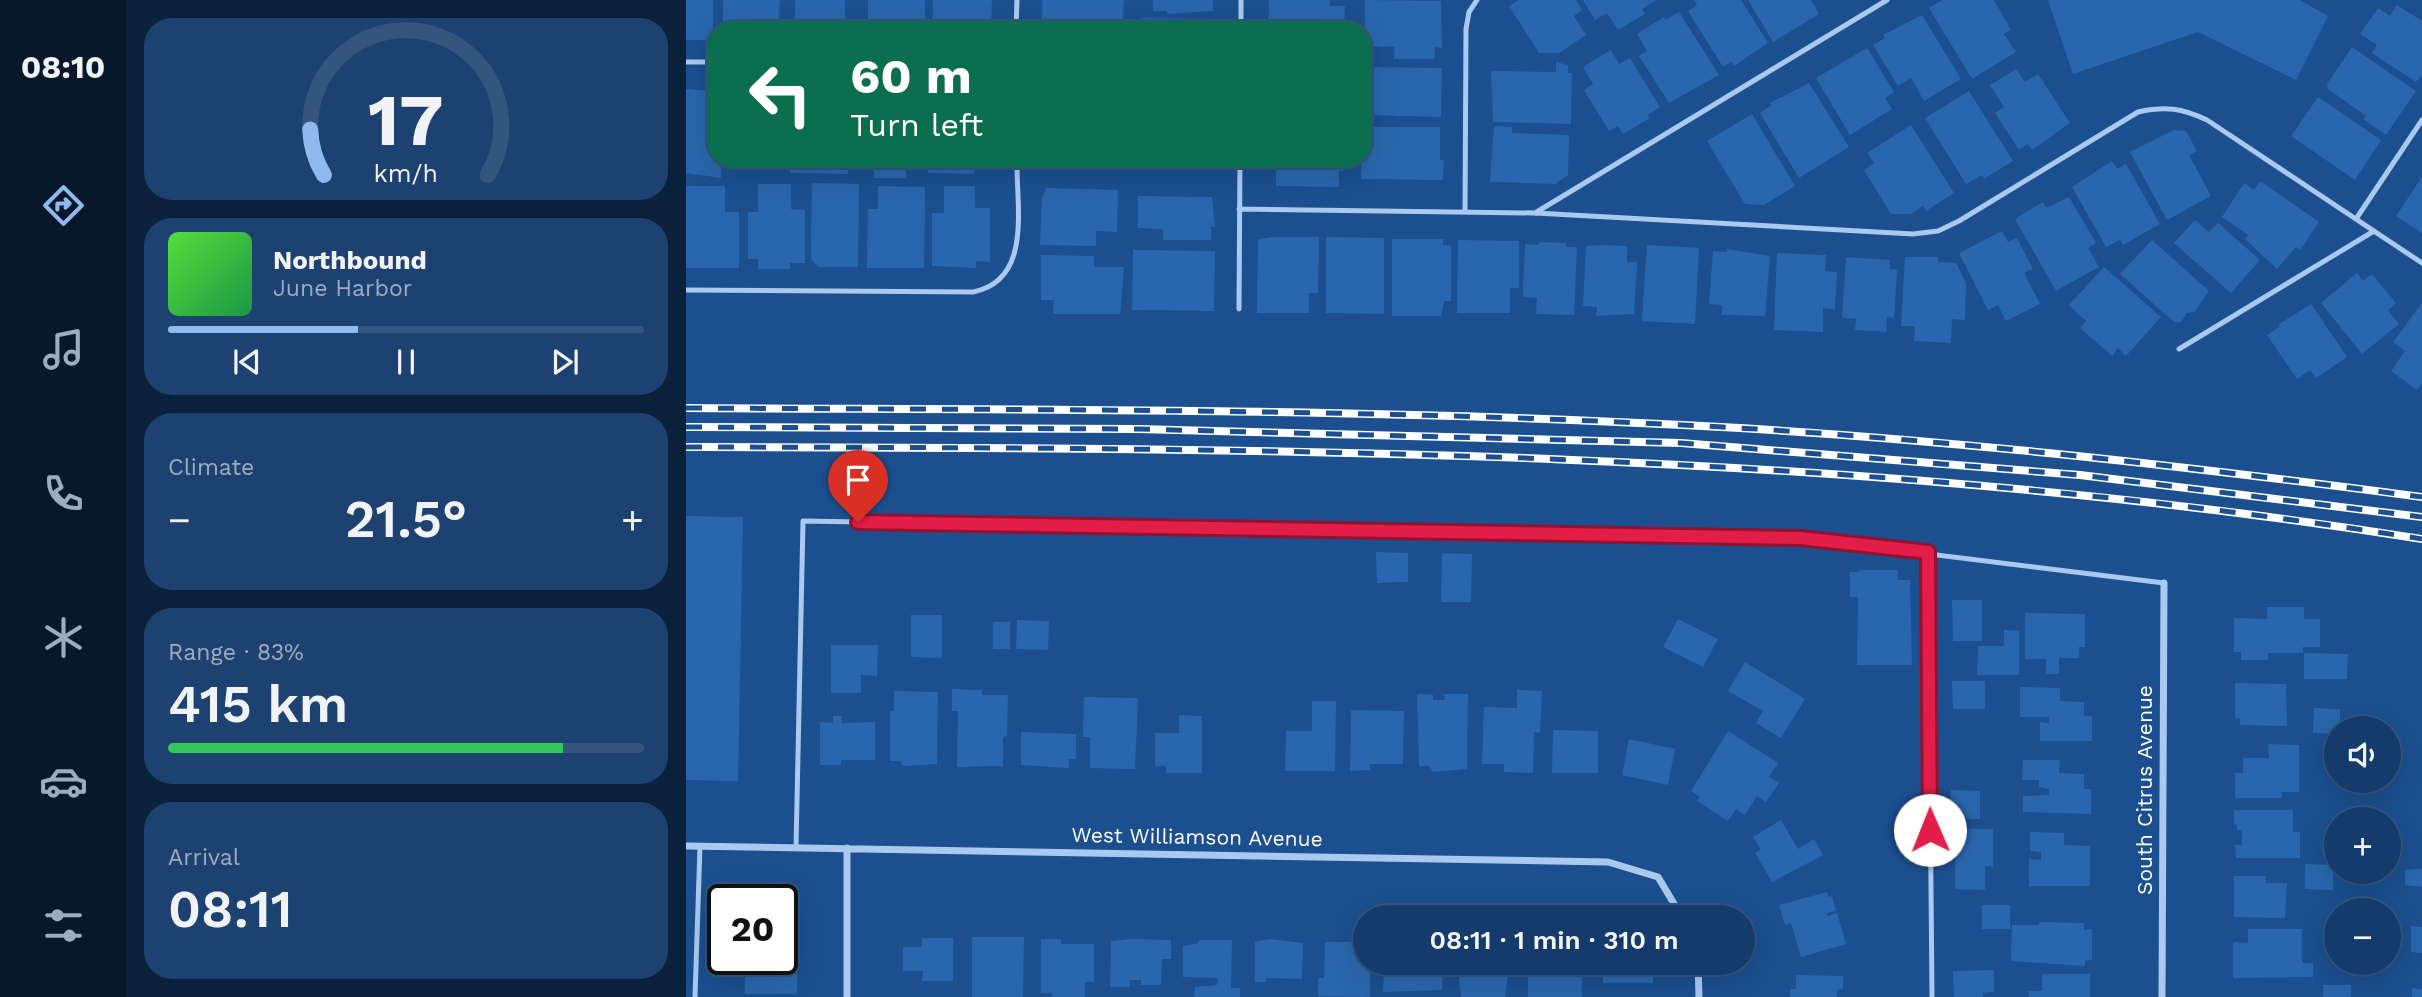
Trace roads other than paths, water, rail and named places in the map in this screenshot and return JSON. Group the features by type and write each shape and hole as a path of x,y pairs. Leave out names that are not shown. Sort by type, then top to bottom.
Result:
{"street":[{"name":"South Citrus Avenue","path":"2162,997 2164,583"},
{"name":"West Williamson Avenue","path":"686,846 1608,862 1658,877 1675,905"},
{"path":"847,848 847,997"},
{"path":"1698,975 1699,997"}],"lane":[{"path":"1016,21 1017,0"},
{"path":"1241,0 1241,21"},
{"path":"1465,212 1466,29 1469,12 1477,0"},
{"path":"1535,213 1887,0"},
{"path":"686,62 707,62"},
{"path":"1240,209 1535,213 1913,234 1938,231 2138,112 2162,106 2186,110 2207,120 2422,263"},
{"path":"2356,219 2422,120"},
{"path":"686,290 973,292 989,289 1012,268 1016,251 1017,168"},
{"path":"1239,309 1240,168"},
{"path":"2179,349 2374,231"},
{"path":"796,848 803,521 1800,538 2164,583"},
{"path":"1928,552 1931,997"},
{"path":"695,997 700,846"}],"railway":[{"path":"686,408 1434,415 1683,425 2053,453 2422,497"},
{"path":"686,427 1137,429 1681,443 2080,475 2422,517"},
{"path":"686,447 1339,453 1556,459 1773,470 1990,486 2206,509 2422,539"}]}
